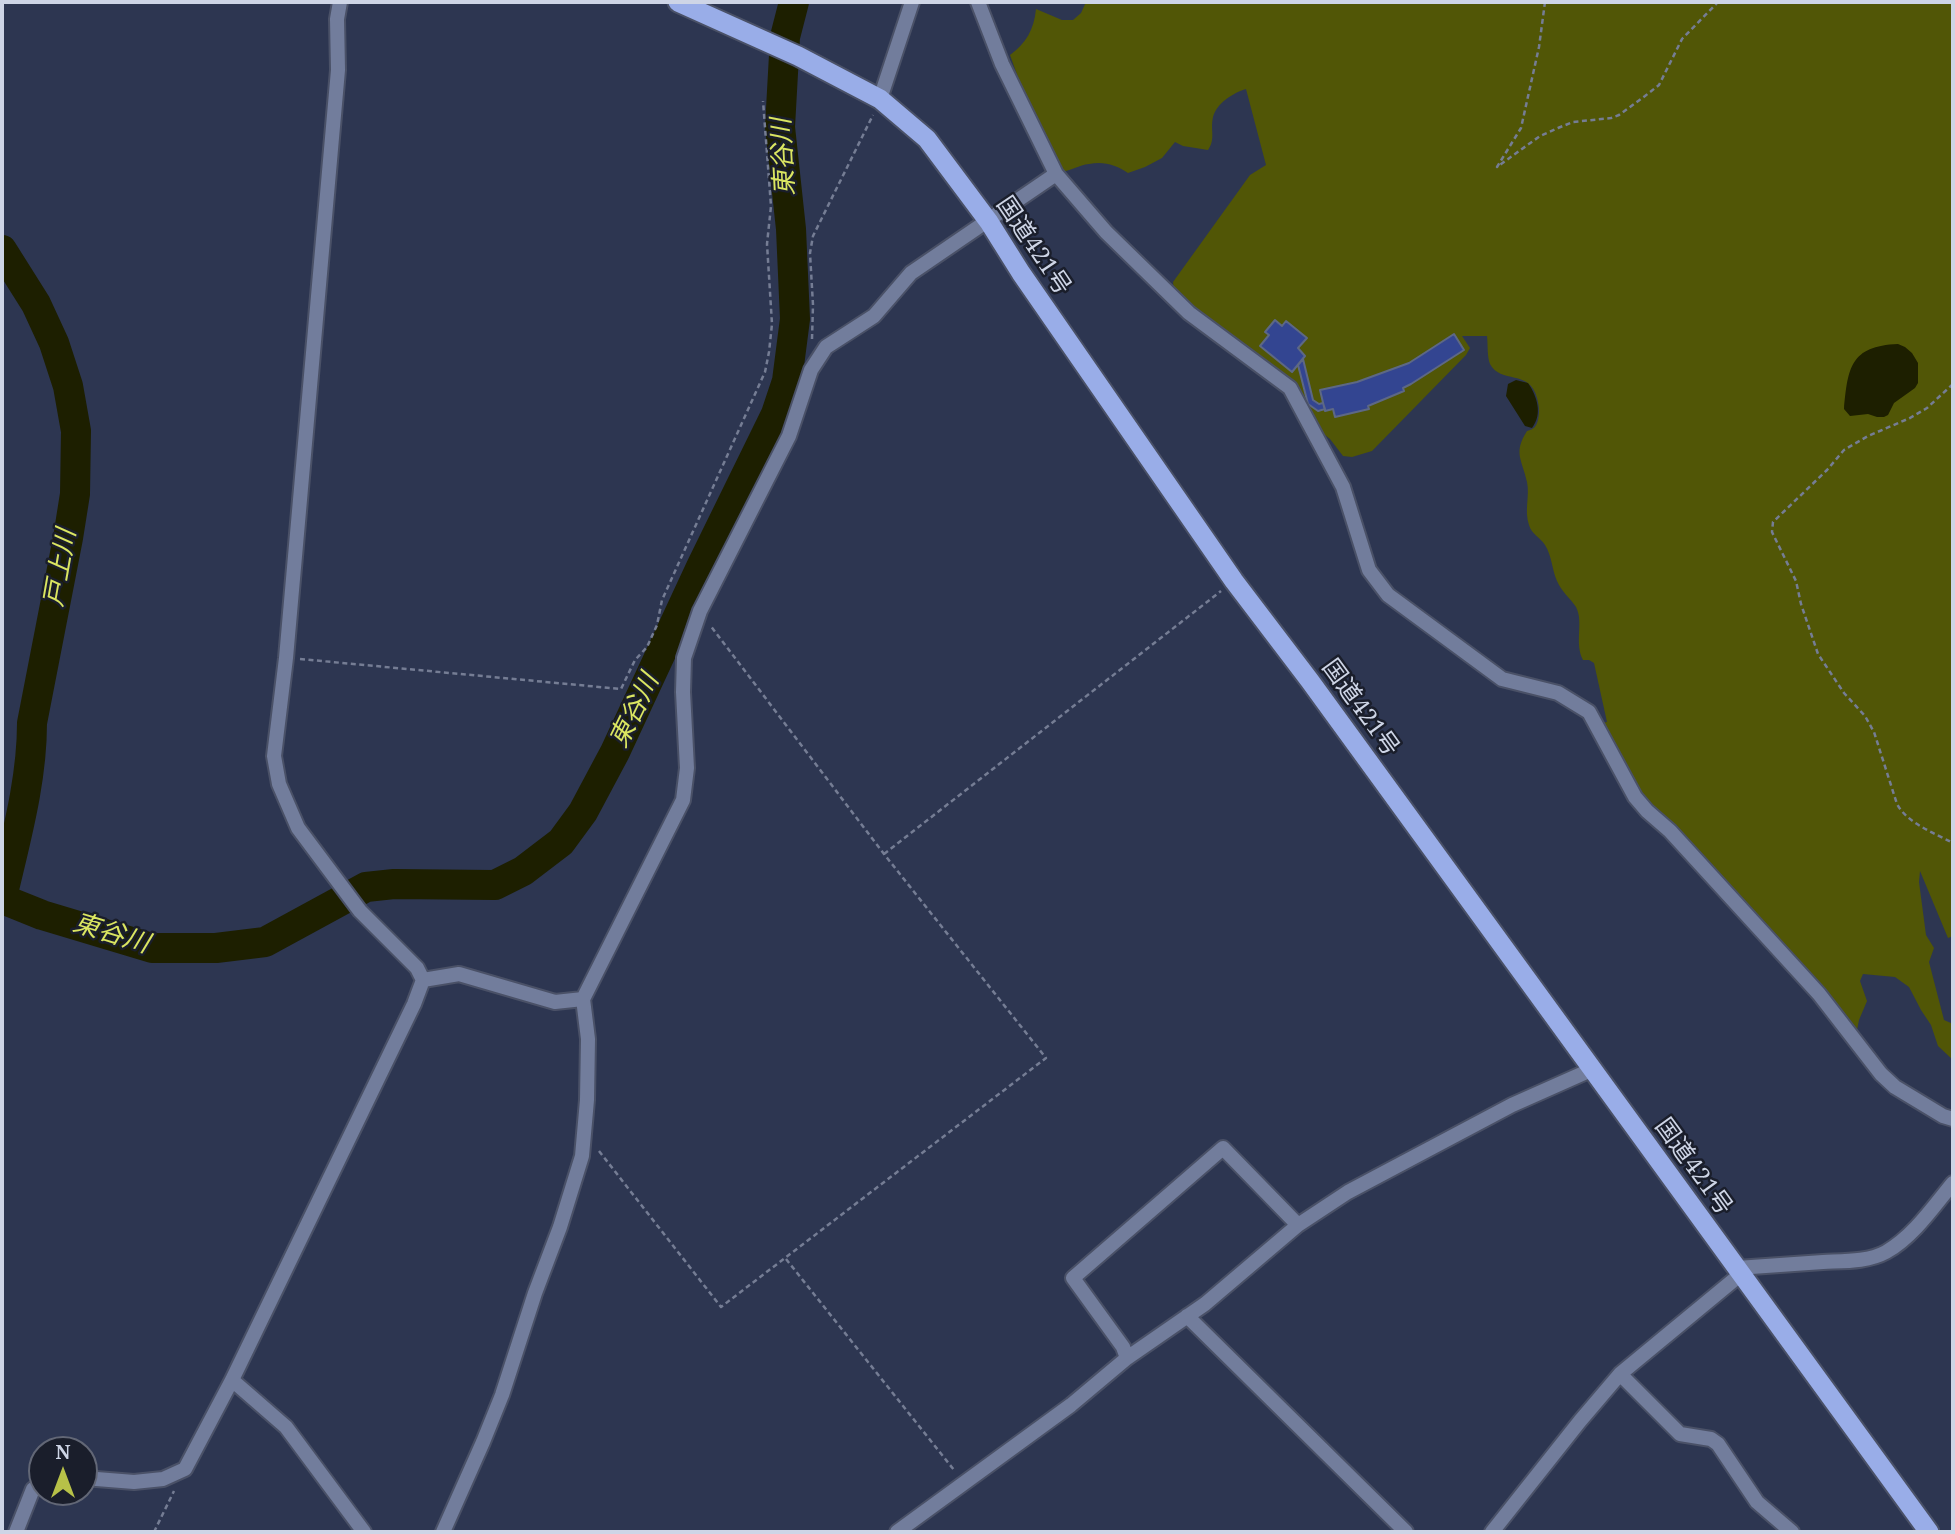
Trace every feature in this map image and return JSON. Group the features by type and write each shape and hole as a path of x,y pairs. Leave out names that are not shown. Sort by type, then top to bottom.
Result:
{"highway":[{"name":"国道421号","path":"678,2 798,57 880,99 927,139 989,222 1021,273 1234,581 1310,681 1928,1532"}],"street":[{"path":"98,1479 134,1482 163,1479 184,1469 232,1380 414,1004 423,980 417,968 360,911 298,828 279,785 274,756 286,658 338,70 337,19 340,2"},
{"path":"880,99 912,2"},
{"path":"978,2 1002,64 1056,174 1106,232 1189,313 1290,388 1343,487 1369,570 1388,595 1502,679 1558,693 1588,712 1635,797 1670,831 1819,994 1881,1074 1907,1094 1943,1116 1953,1119"},
{"path":"443,1532 484,1443 502,1395 582,1156 588,1039 583,999 683,800 687,768 684,659 700,611 789,436 811,370 826,347 874,316 911,273 1056,174"},
{"path":"423,980 459,974 555,1002 583,999"},
{"path":"897,1532 1071,1405 1127,1358 1205,1304 1298,1225 1348,1192 1436,1145 1513,1105 1593,1069"},
{"path":"1127,1358 1123,1347 1073,1278 1223,1148 1298,1225"},
{"path":"1492,1532 1580,1420 1620,1374 1739,1271 1873,1257 1885,1253 1899,1244 1953,1183"},
{"path":"1187,1317 1406,1532"},
{"path":"1620,1374 1680,1434 1711,1439 1718,1444 1757,1502 1792,1532"},
{"path":"232,1380 286,1427 364,1532"},
{"path":"16,1532 28,1502"}],"path":[{"path":"1545,2 1539,47 1521,128 1497,167 1540,136 1582,120 1619,115 1645,96 1659,85 1682,39 1718,2"},
{"path":"811,370 813,305 810,253 813,236 880,99"},
{"path":"286,658 621,689 657,625 662,600 765,372 772,324 767,244 771,206 763,101"},
{"path":"1953,384 1927,408 1844,450 1771,527 1796,580 1818,654 1874,732 1901,813 1953,843"},
{"path":"884,854 1234,581"},
{"path":"584,1142 594,1146 721,1307 1046,1058 884,854 720,639"},
{"path":"786,1259 963,1482"},
{"path":"154,1532 184,1469"}],"shaded area":[{"path":"1086,2 1953,2 1953,936 1948,938 1920,871 1919,882 1926,935 1934,948 1929,962 1944,1020 1953,1024 1953,1060 1938,1046 1931,1025 1909,987 1895,977 1863,974 1860,981 1867,1001 1856,1035 1640,795 1601,723 1607,722 1594,663 1583,660 1580,653 1576,607 1555,577 1545,545 1529,525 1528,487 1520,445 1527,431 1537,422 1537,398 1528,383 1501,374 1490,364 1487,336 1462,336 1470,348 1466,355 1372,451 1352,457 1343,456 1330,439 1315,427 1303,407 1180,299 1174,290 1173,282 1250,175 1266,165 1246,89 1226,99 1218,107 1213,117 1212,142 1208,150 1175,142 1162,158 1128,173 1105,163 1060,172 1030,111 1010,55 1021,46 1028,35 1036,9 1062,20 1073,20 1081,13"},
{"path":"1898,344 1912,353 1918,363 1918,383 1915,388 1894,403 1884,417 1868,414 1850,416 1844,409 1847,382 1854,362 1870,349"},
{"path":"1516,380 1528,383 1536,399 1538,411 1532,428 1525,426 1506,396 1508,384"}],"building":[{"path":"1275,320 1282,326 1286,321 1307,338 1298,348 1305,356 1292,372 1260,346 1269,335 1265,332"},
{"path":"1454,334 1464,350 1403,388 1404,391 1368,406 1369,409 1335,417 1333,409 1325,411 1320,390 1357,382 1409,363"},
{"path":"1303,359 1313,400 1319,404 1323,403 1325,409 1318,411 1308,404 1298,365"}],"waterway":[{"name":"東谷川","path":"2,899 42,915 152,948 216,948 265,942 366,887 394,884 495,885 523,871 561,842 583,812 615,752 776,414 787,381 795,319 791,229 780,127 785,37 794,2"},
{"name":"戸上川","path":"2,250 36,304 54,343 68,386 76,431 75,494 32,723 26,790 2,898"}]}
